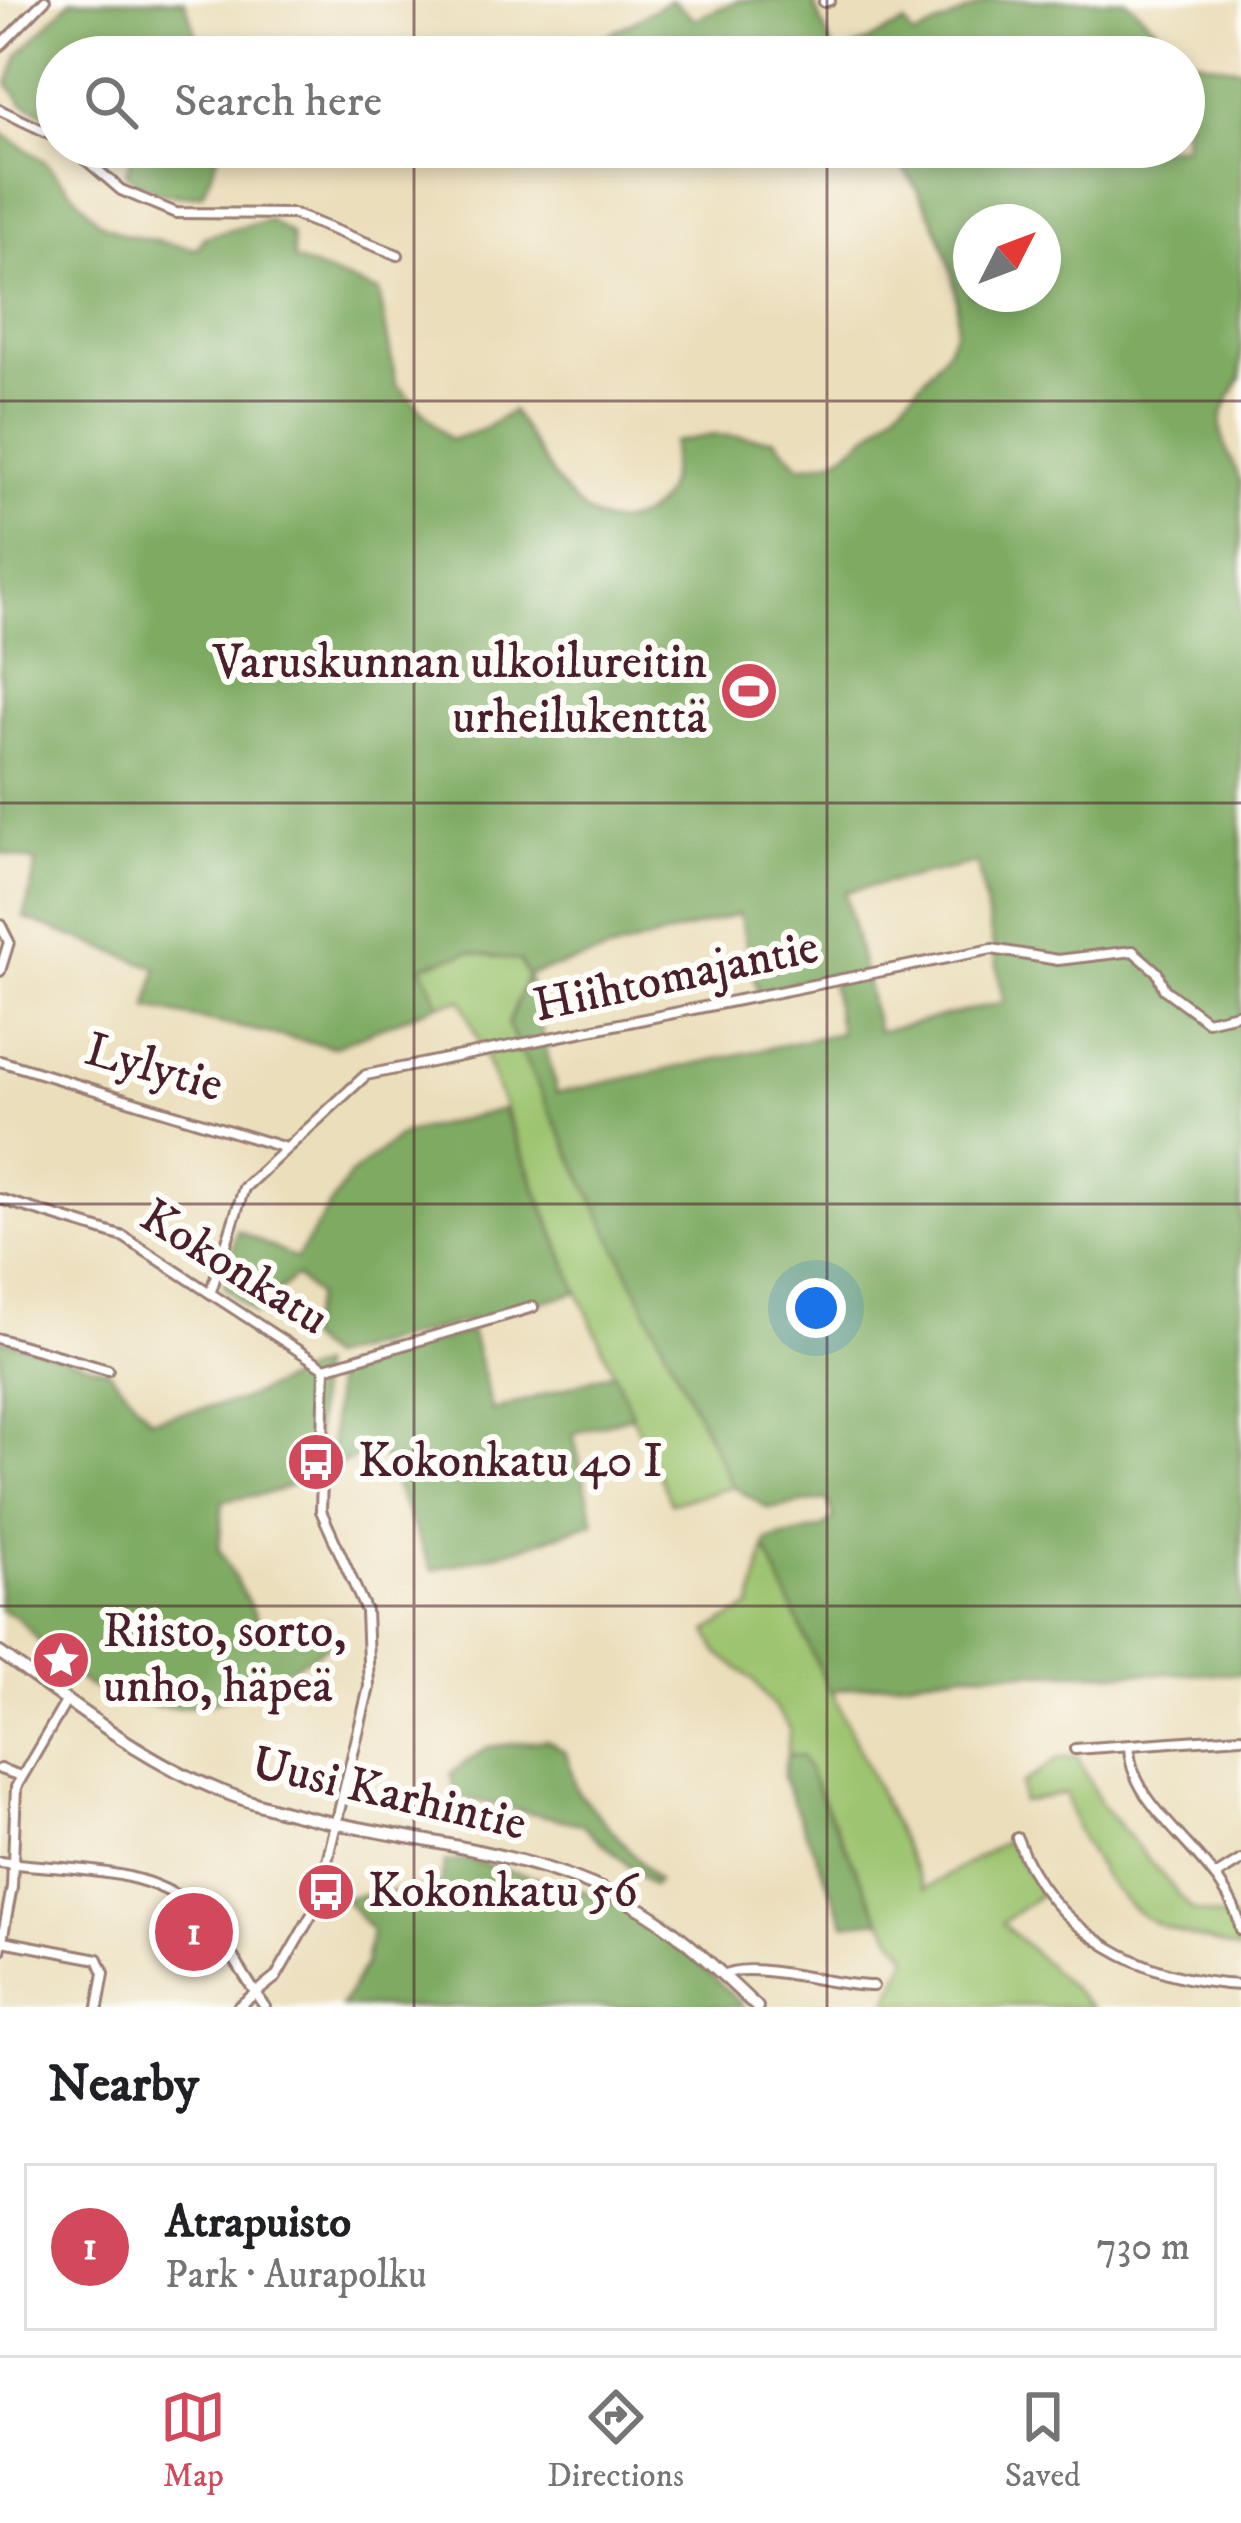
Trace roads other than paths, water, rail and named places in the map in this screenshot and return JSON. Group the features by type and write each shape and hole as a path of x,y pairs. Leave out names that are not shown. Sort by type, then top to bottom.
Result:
{"street":[{"path":"0,46 45,0"},
{"path":"0,110 36,127"},
{"path":"95,168 121,190 176,213 293,214 398,255"},
{"path":"0,971 9,942 3,927"},
{"name":"Hiihtomajantie","path":"211,1291 244,1188 366,1075 992,950 1058,960 1133,951 1190,1013 1207,1021 1241,1013"},
{"name":"Lylytie","path":"0,1061 286,1148"},
{"name":"Kokonkatu","path":"0,1198 124,1237 325,1368 322,1511 361,1594 371,1646 360,1733 316,1907 276,1977 238,2007"},
{"path":"325,1368 533,1307"},
{"path":"0,1339 108,1370"},
{"name":"Uusi Karhintie","path":"0,1653 205,1784 338,1823 575,1877 648,1914 757,2007"},
{"path":"67,1700 20,1776 13,1806 2,1946 98,1959 104,1973 98,2007"},
{"path":"1075,1749 1241,1737"},
{"path":"1129,1747 1133,1768 1154,1802 1217,1875 1241,1930"},
{"path":"0,1768 20,1776"},
{"path":"1017,1838 1039,1882 1112,1951 1177,1979 1241,1984"},
{"path":"1217,1875 1241,1860"},
{"path":"0,1862 139,1880 194,1909 265,2007"},
{"path":"723,1976 748,1966 818,1982 873,1986"}],"place":[{"name":"Varuskunnan ulkoilureitin urheilukenttä","path":"749,691"},
{"name":"Kokonkatu 40 I","path":"316,1462"},
{"name":"Riisto, sorto, unho, häpeä","path":"61,1660"},
{"name":"Kokonkatu 56","path":"326,1892"},
{"name":"Atrapuisto","path":"194,1932"}]}
